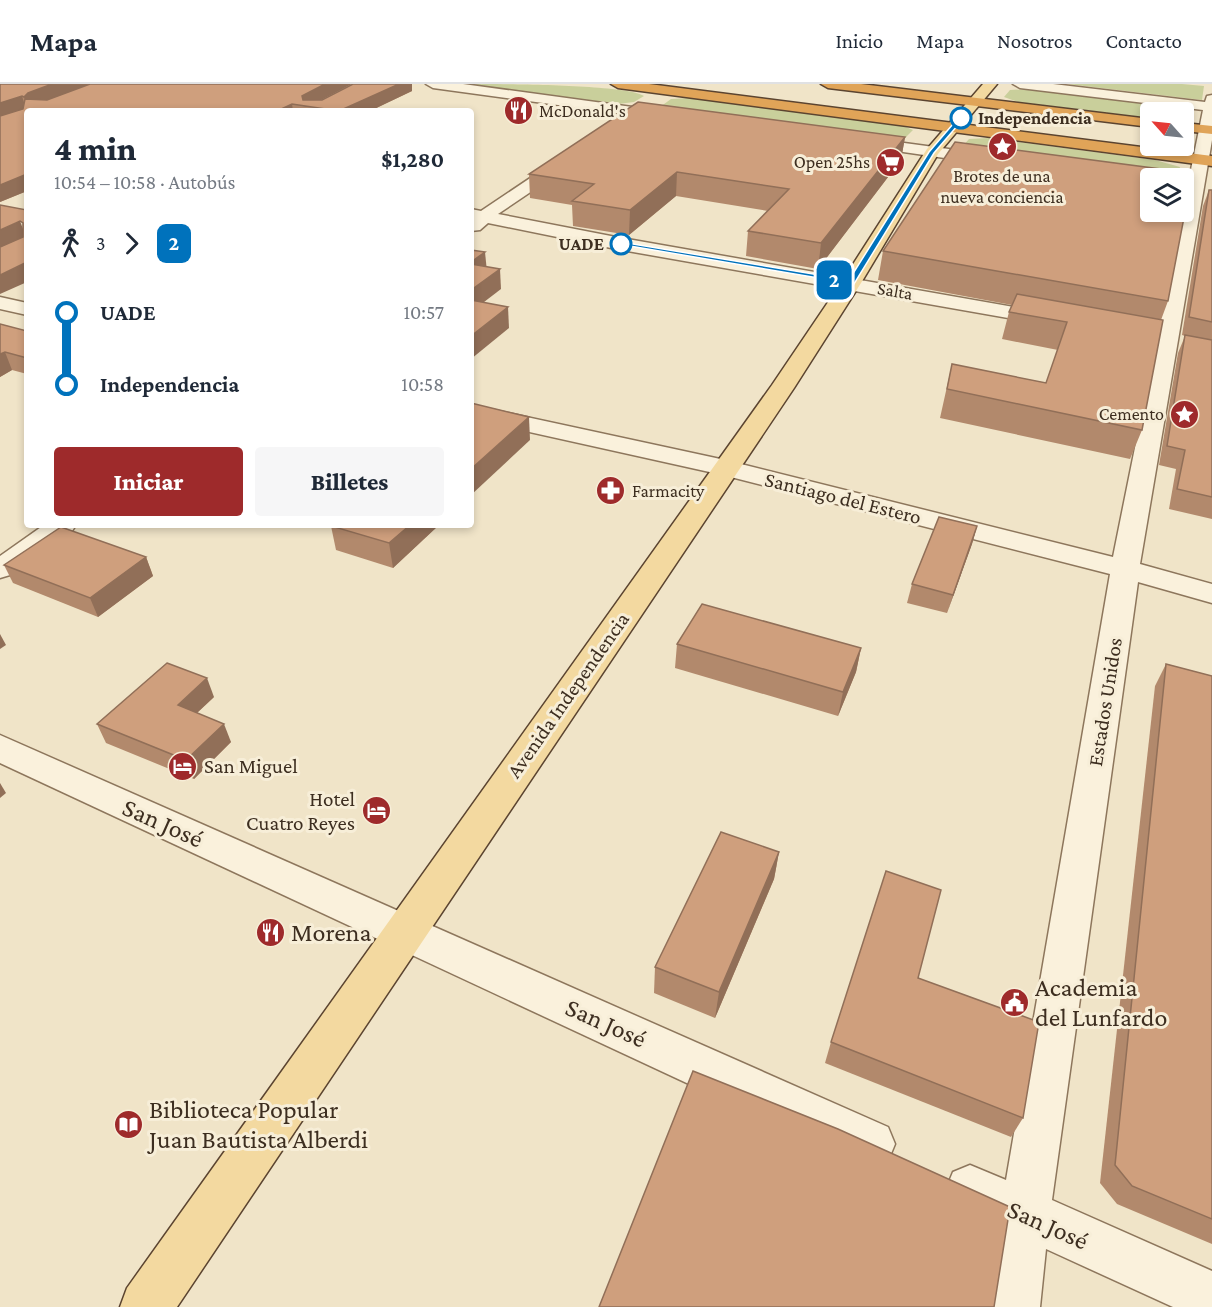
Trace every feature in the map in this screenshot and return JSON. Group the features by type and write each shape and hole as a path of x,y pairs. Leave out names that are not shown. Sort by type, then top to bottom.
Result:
{"highway":[{"path":"618,84 672,87 1207,160"},
{"path":"828,84 1140,122"},
{"path":"1194,128 1210,130"}],"main road":[{"name":"Avenida Independencia","path":"146,1307 851,283 932,152 990,84"}],"street":[{"path":"433,84 684,118"},
{"path":"1020,84 1211,104"},
{"path":"620,125 672,87"},
{"name":"Estados Unidos","path":"1014,1307 1025,1214 1125,569 1197,187 1207,160 1211,104"},
{"path":"849,141 1009,162"},
{"path":"475,220 581,151"},
{"name":"Salta","path":"475,220 851,283 1074,324"},
{"path":"0,303 24,308"},
{"name":"Santiago del Estero","path":"474,413 725,468 1125,569 1212,594"},
{"path":"0,569 59,528"},
{"name":"San José","path":"0,748 1212,1298"}],"green space":[{"path":"468,84 588,87 632,92 644,96 634,102 618,104"},
{"path":"1067,84 1182,84 1204,86 1202,100"},
{"path":"1029,89 1140,103 1140,117 1018,102 1004,97 1010,90"},
{"path":"689,98 899,124 913,130 904,139 660,107 671,99"},
{"path":"988,138 1155,160 1180,167 1140,168 1140,171 962,147 969,139"}],"building":[{"path":"0,84 52,84 28,93 24,97 0,103"},
{"path":"90,84 325,84 302,96 303,100 322,100 353,84 399,84 346,108 319,108 292,104 283,108 24,108 24,175 0,185 0,116 23,109 25,99 47,100"},
{"path":"638,102 905,137 821,243 748,231 789,189 677,172 630,210 572,201 594,184 529,174"},
{"path":"955,142 1153,168 1140,168 1140,222 1183,222 1168,301 883,251"},
{"path":"1209,190 1212,190 1212,322 1189,317"},
{"path":"0,205 24,209 24,263 0,275 0,247 23,237 23,223 20,221 0,230"},
{"path":"474,250 485,252 474,260"},
{"path":"474,265 500,269 474,288"},
{"path":"1017,294 1163,320 1142,430 947,389 952,364 1046,383 1067,322 1009,312"},
{"path":"474,301 508,307 474,334"},
{"path":"0,324 24,330 24,357 5,352 0,354"},
{"path":"1185,335 1212,340 1212,497 1177,489 1185,450 1167,446"},
{"path":"474,404 529,417 474,466"},
{"path":"939,517 977,526 953,595 912,584"},
{"path":"60,528 146,557 90,598 4,565"},
{"path":"338,528 406,528 389,543"},
{"path":"702,604 861,648 843,692 677,644"},
{"path":"167,663 207,678 178,705 224,724 186,760 97,724"},
{"path":"1166,664 1212,676 1212,1219 1132,1186 1115,1165"},
{"path":"721,832 779,852 719,992 655,967"},
{"path":"886,871 941,890 918,978 1039,1022 1023,1118 831,1042"},
{"path":"693,1071 838,1129 1010,1207 994,1307 599,1307"}],"bus line":[{"name":"2","path":"621,244 851,283 932,152 961,118"}],"place":[{"name":"McDonald's","path":"518,111"},
{"name":"Independencia","path":"961,118"},
{"name":"Brotes de una nueva conciencia","path":"1002,147"},
{"name":"Open 25hs","path":"891,162"},
{"name":"UADE","path":"621,244"},
{"name":"Cemento","path":"1185,414"},
{"name":"Farmacity","path":"611,491"},
{"name":"San Miguel","path":"183,766"},
{"name":"Hotel Cuatro Reyes","path":"376,811"},
{"name":"Morena","path":"270,932"},
{"name":"Academia del Lunfardo","path":"1014,1002"},
{"name":"Biblioteca Popular Juan Bautista Alberdi","path":"128,1124"}]}
